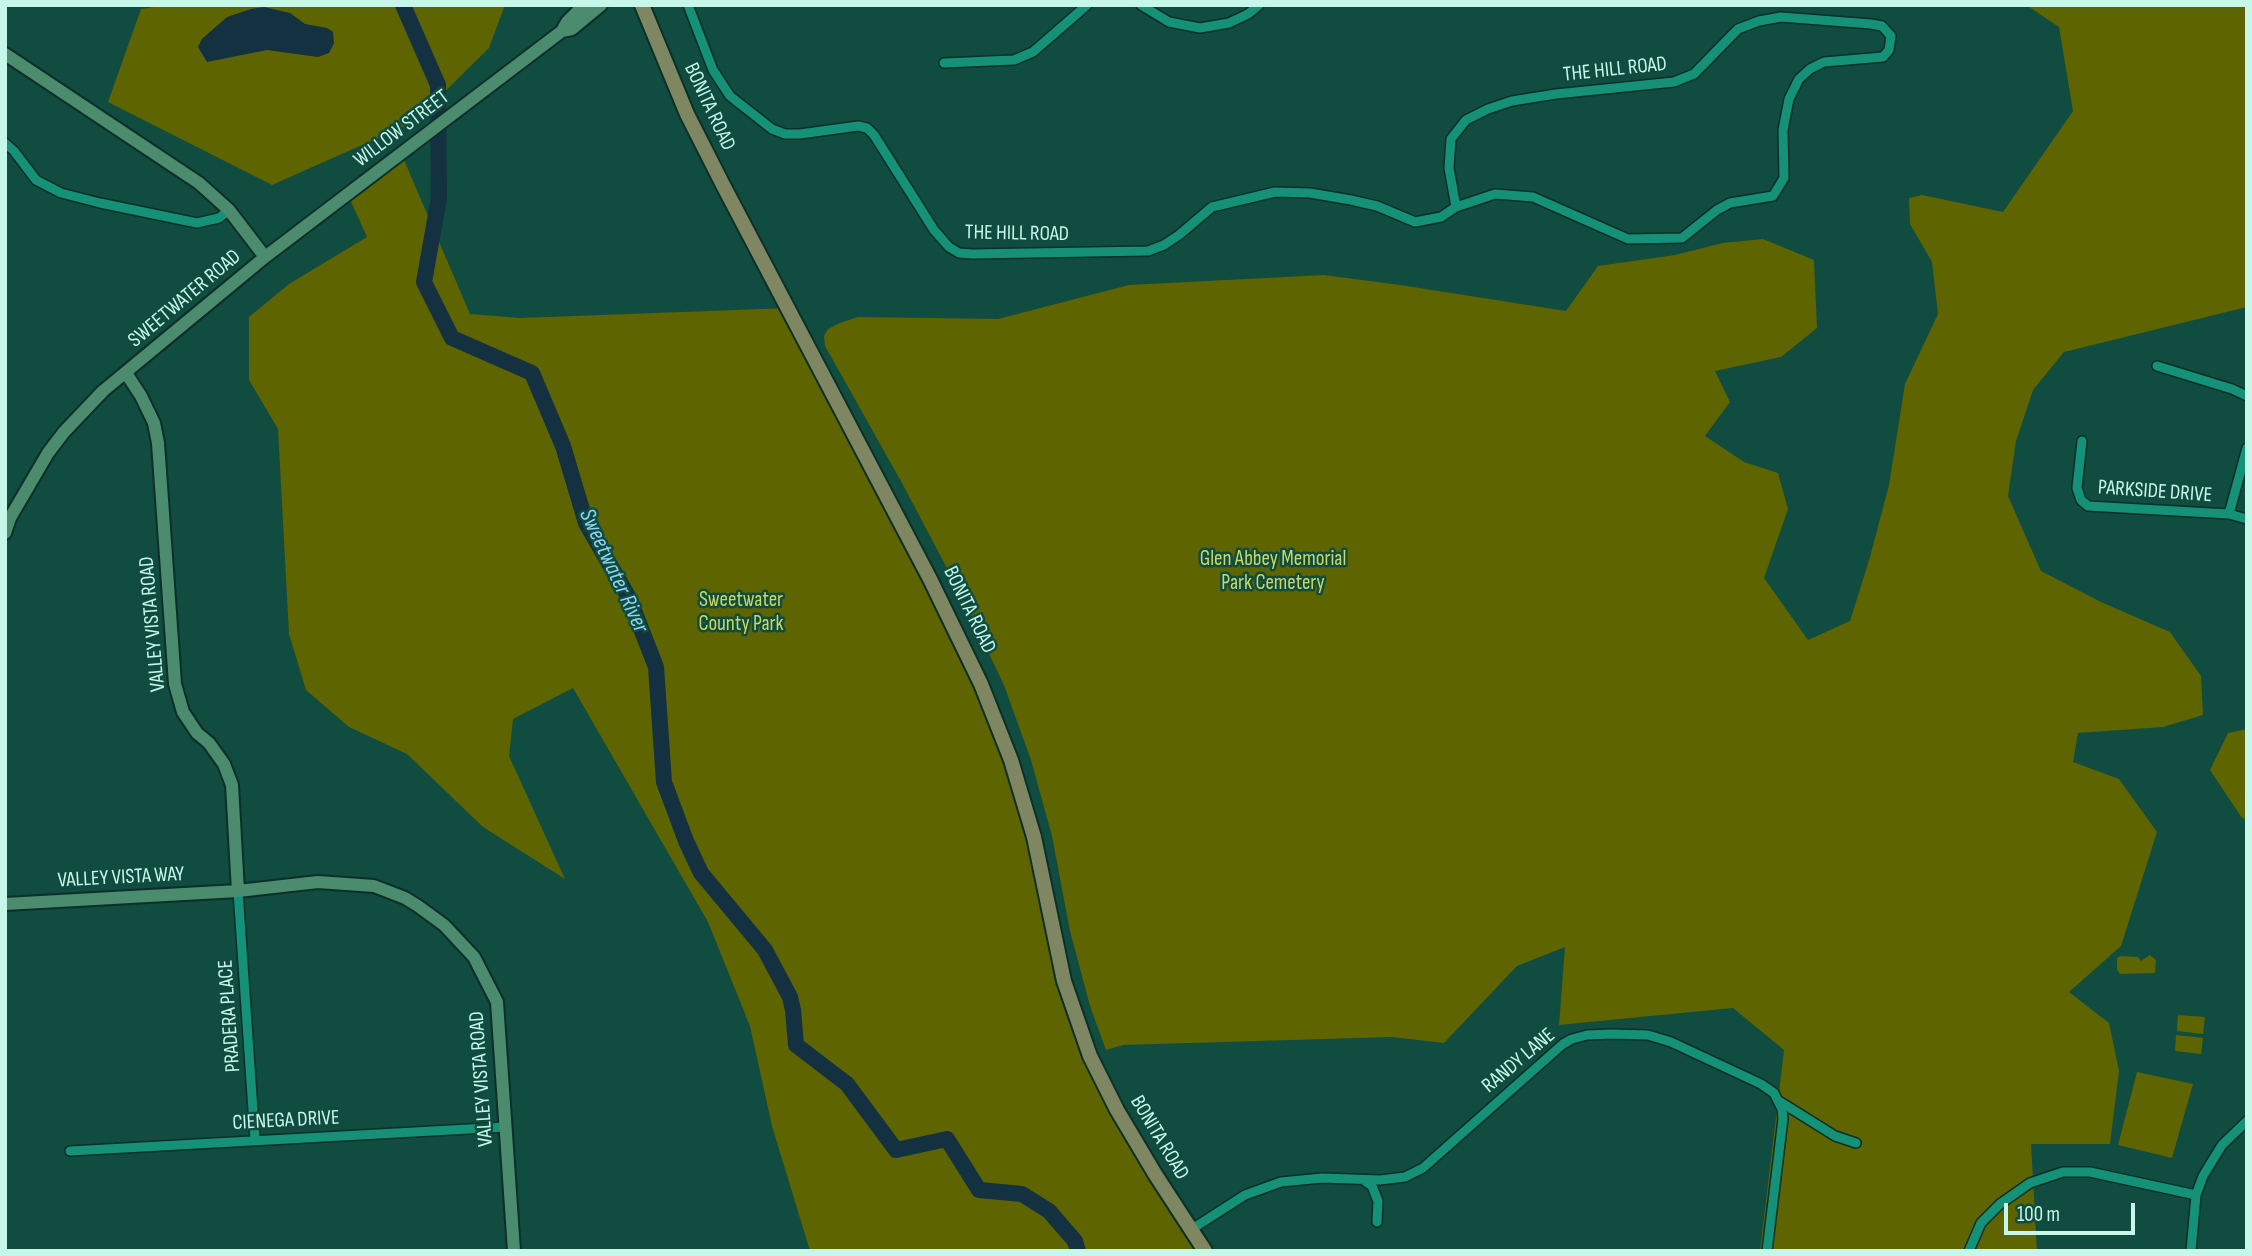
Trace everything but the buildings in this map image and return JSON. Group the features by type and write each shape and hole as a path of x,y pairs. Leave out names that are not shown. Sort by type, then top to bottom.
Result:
{"main road":[{"name":"BONITA ROAD","path":"642,5 687,114 930,579 981,684 1015,773 1034,837 1061,971 1090,1056 1154,1174 1205,1251"}],"street":[{"name":"WILLOW STREET","path":"562,31 566,22 584,5"},
{"name":"WILLOW STREET","path":"265,257 562,31 572,29 601,5"},
{"name":"THE HILL ROAD","path":"688,5 713,70 730,96 772,129 785,134 858,126 867,128 934,230 949,247 959,253 972,254 1148,251 1179,235 1212,207 1275,192 1310,193 1352,200 1377,206 1415,222 1441,217 1456,208 1495,194 1533,197 1628,239 1682,238 1730,203 1773,196 1784,178 1783,130 1789,99 1799,79 1824,62 1882,57 1889,50 1891,36 1882,26 1871,24 1781,17 1738,29 1694,75 1674,82 1556,94 1512,101 1488,109 1466,120 1451,139 1449,168 1456,208"},
{"path":"944,63 1014,60 1033,52 1087,5"},
{"path":"1141,5 1169,23 1200,28 1230,23 1259,5"},
{"name":"SWEETWATER ROAD","path":"5,54 181,169 229,210 265,257 103,391 64,432 48,453 10,518 5,533"},
{"path":"5,143 15,151 36,180 61,193 197,223 210,222 229,210"},
{"path":"2157,366 2247,396"},
{"name":"VALLEY VISTA ROAD","path":"126,373 154,423 158,443 175,684 183,712 224,764 232,785 239,891 318,882 374,886 405,898 444,925 474,957 497,1002 514,1251"},
{"name":"PARKSIDE DRIVE","path":"2082,441 2077,488 2081,500 2088,506 2230,514 2247,519"},
{"path":"2230,514 2247,448"},
{"name":"VALLEY VISTA WAY","path":"5,904 239,891"},
{"name":"PRADERA PLACE","path":"239,891 255,1140"},
{"name":"RANDY LANE","path":"1192,1229 1245,1195 1280,1182 1322,1178 1398,1179 1423,1168 1563,1044 1587,1035 1648,1035 1671,1042 1761,1084 1774,1093 1777,1100 1835,1136 1856,1143"},
{"path":"1767,1251 1783,1119 1777,1100"},
{"path":"2191,1251 2196,1195 2203,1176 2214,1155 2247,1121"},
{"name":"CIENEGA DRIVE","path":"70,1151 505,1127"},
{"path":"1969,1251 1981,1223 2000,1204 2030,1183 2063,1172 2090,1172 2196,1195"},
{"path":"1363,1180 1372,1186 1378,1201 1377,1222"}],"green space":[{"path":"167,5 505,5 489,48 414,122 272,185 108,102 141,9"},
{"name":"Glen Abbey Memorial Park Cemetery","path":"2026,5 2247,5 2247,307 2064,352 2033,390 2016,441 2008,496 2041,571 2101,602 2170,632 2201,676 2203,715 2163,727 2078,733 2073,762 2119,779 2157,832 2121,946 2069,992 2109,1023 2119,1071 2110,1144 2031,1144 2037,1251 1760,1251 1784,1050 1733,1008 1559,1025 1565,947 1517,966 1444,1043 1392,1037 1123,1045 1106,1050 1090,1006 1070,931 1052,836 1031,760 1004,685 957,587 825,346 824,336 828,329 858,317 998,319 1129,285 1324,275 1566,311 1598,266 1675,255 1723,243 1763,239 1814,260 1817,328 1781,357 1715,371 1730,402 1705,436 1744,462 1778,473 1788,509 1764,578 1808,640 1850,621 1889,485 1905,384 1938,314 1932,262 1910,224 1909,198 1922,195 2003,212 2073,111 2059,27"},
{"name":"Sweetwater County Park","path":"401,153 470,314 520,318 789,308 989,702 1085,1043 1205,1251 810,1251 772,1126 750,1026 708,922 573,688 513,719 509,756 565,879 483,827 407,754 349,727 306,690 289,634 278,429 249,380 249,317 289,284 367,237 348,195"},
{"path":"2247,729 2247,819 2242,818 2210,770 2228,733"},
{"path":"2150,955 2156,960 2155,973 2120,974 2117,970 2117,958 2121,956 2138,957 2141,961"},
{"path":"2178,1015 2205,1017 2203,1034 2177,1031"},
{"path":"2176,1035 2203,1038 2201,1054 2175,1051"},
{"path":"2137,1072 2193,1084 2172,1158 2118,1145"}],"water":[{"path":"408,5 443,85 441,85"},
{"path":"264,7 290,13 305,24 327,28 333,32 334,43 329,53 318,57 267,50 207,62 198,47 202,39 227,17"}],"waterway":[{"name":"Sweetwater River","path":"403,5 438,85 439,198 424,282 452,338 532,373 563,446 586,523 629,598 656,667 664,782 701,873 765,950 790,997 796,1045 847,1084 896,1150 947,1139 979,1190 1022,1194 1049,1211 1075,1241 1078,1251"}]}
